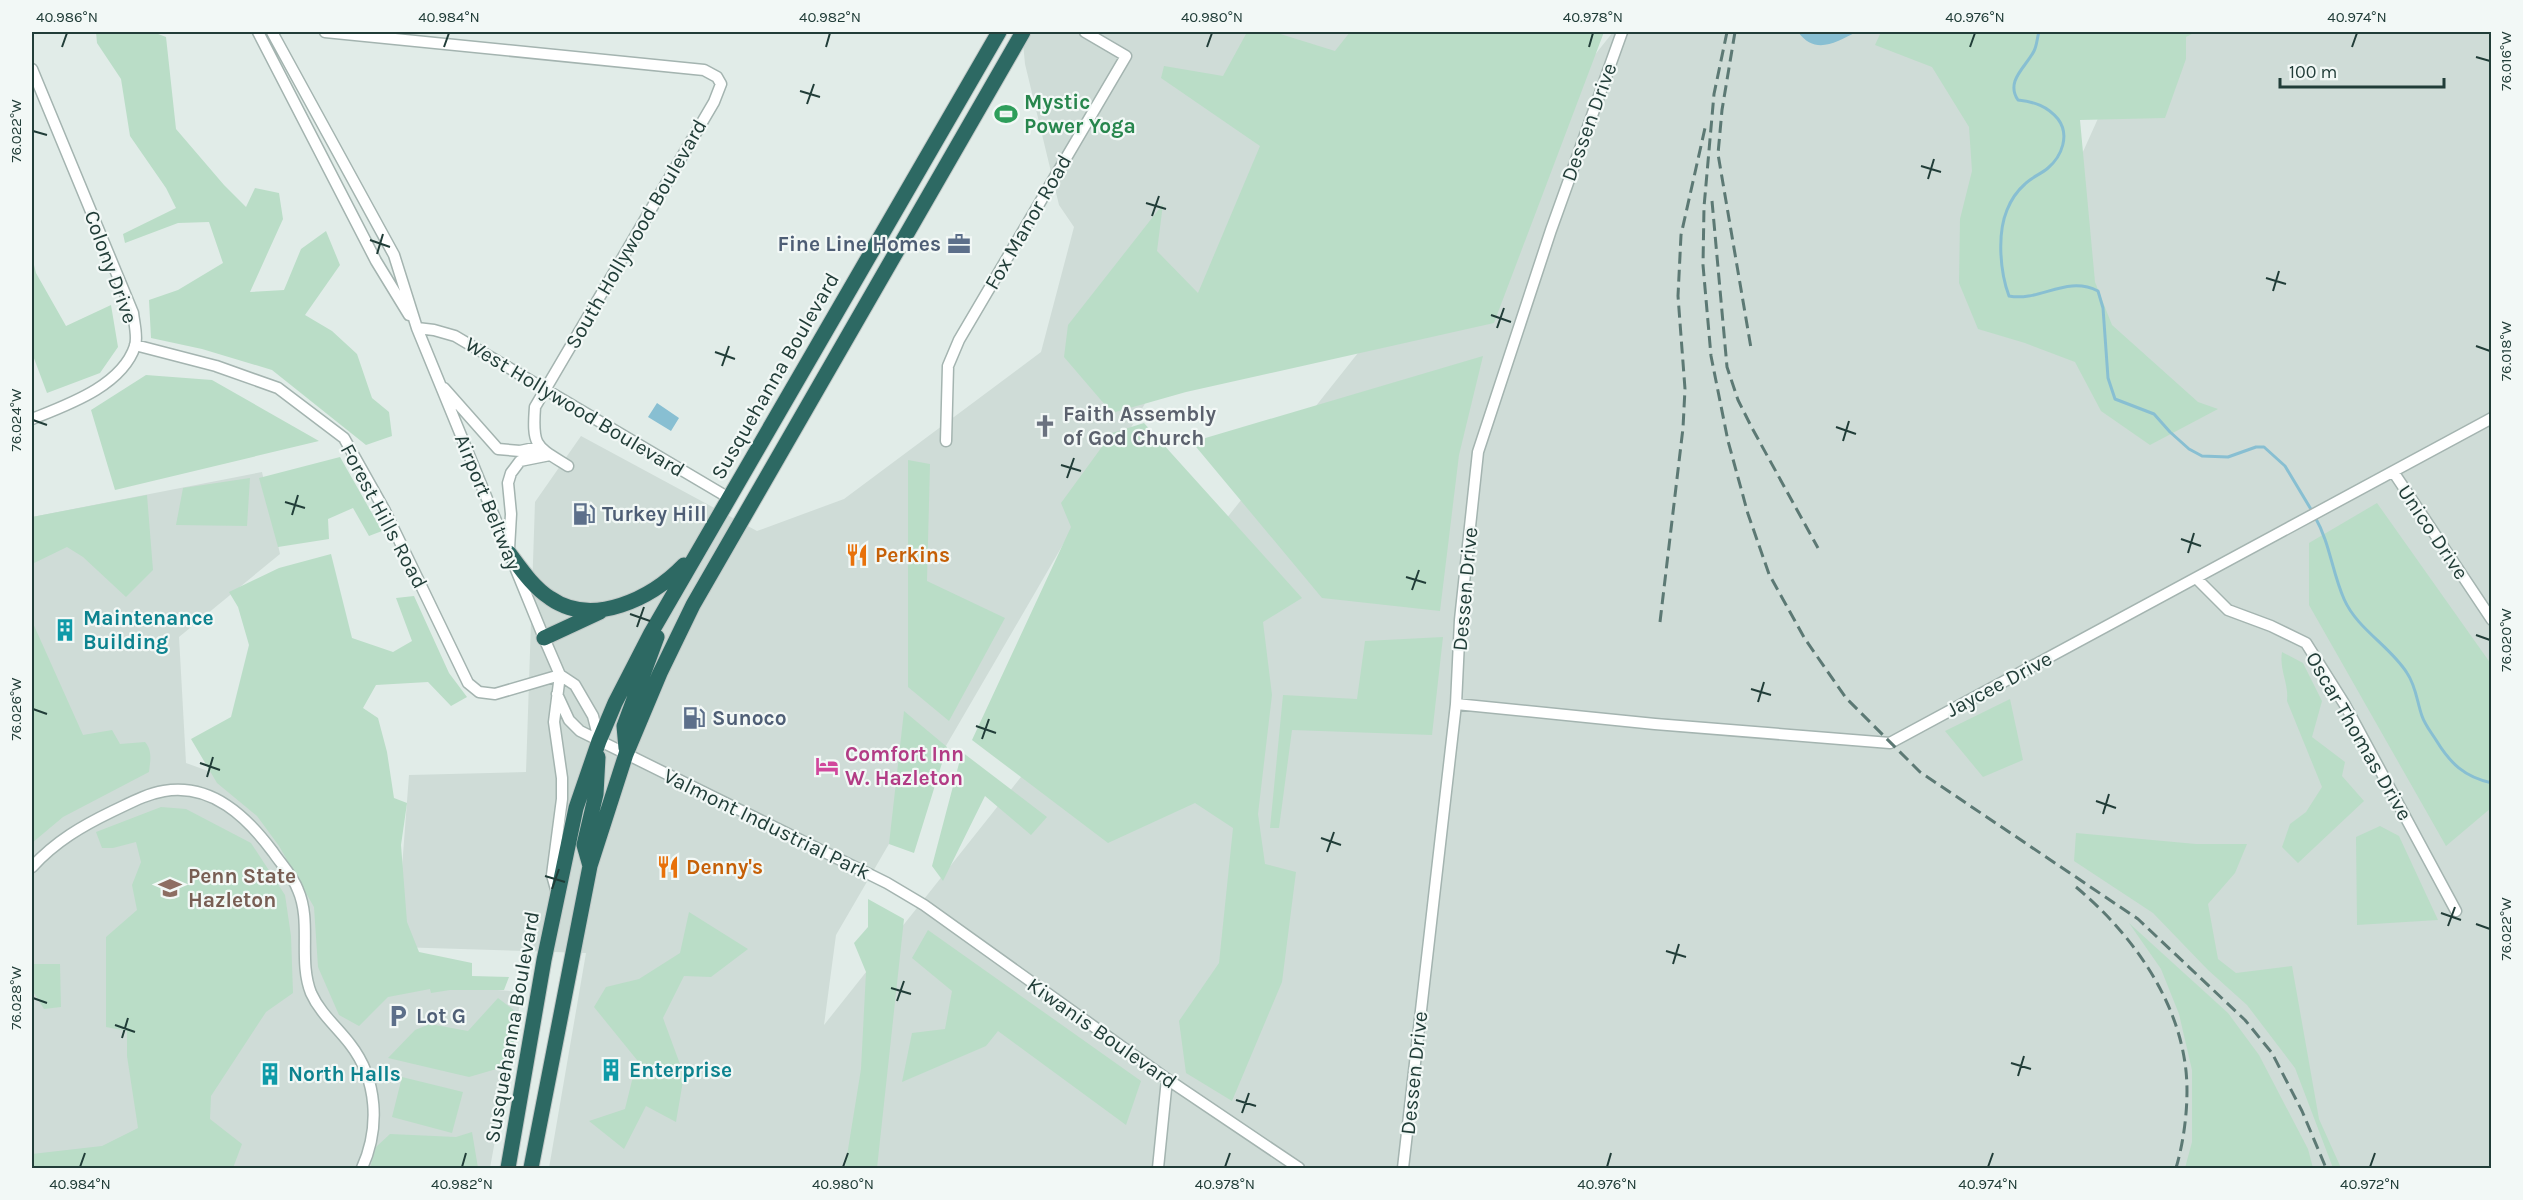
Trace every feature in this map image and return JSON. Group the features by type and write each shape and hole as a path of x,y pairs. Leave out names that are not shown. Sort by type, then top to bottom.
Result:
{"highway":[{"name":"Susquehanna Boulevard","path":"508,1168 557,893 576,808 599,741 625,680 998,32"},
{"name":"Susquehanna Boulevard","path":"590,866 626,754 660,673 693,605 1023,32"},
{"path":"543,638 608,608 644,596 671,578 699,550"},
{"path":"509,553 531,581 550,598 568,608 608,608"},
{"path":"626,754 624,726 670,599"},
{"path":"531,1168 590,866 584,845 596,794 599,741"}],"street":[{"name":"Airport Beltway","path":"264,32 376,261 417,328"},
{"name":"Airport Beltway","path":"264,32 394,255 417,328 543,638 560,675 575,685 593,716 599,741"},
{"name":"South Hollywood Boulevard","path":"325,32 704,70 717,77 721,84 714,102 545,390"},
{"name":"Fox Manor Road","path":"946,441 948,366 959,340 1126,56 1085,32"},
{"name":"Dessen Drive","path":"1403,1168 1456,704 1460,620 1478,452 1551,230 1622,32"},
{"name":"Colony Drive","path":"32,69 133,313 135,345 111,379 95,391 32,419"},
{"name":"West Hollywood Boulevard","path":"417,328 455,336 729,498"},
{"name":"Forest Hills Road","path":"135,345 216,366 278,388 344,438 385,511 468,683 479,692 495,694 560,675"},
{"path":"439,383 498,448 520,451 539,447"},
{"path":"545,390 535,407 534,436 539,447 568,466"},
{"name":"Jaycee Drive","path":"1456,704 1654,724 1890,743 2394,473 2492,418"},
{"path":"509,553 511,513 508,483 512,473 520,460 550,455"},
{"name":"Unico Drive","path":"2394,473 2492,620"},
{"name":"Oscar Thomas Drive","path":"2196,578 2228,610 2271,626 2306,643 2345,705 2456,911"},
{"path":"557,893 552,875 562,799 560,757 554,722 560,675"},
{"path":"556,694 569,720 580,731 626,754"},
{"name":"Valmont Industrial Park","path":"626,754 908,895"},
{"path":"32,867 54,845 82,826 137,800 165,791 189,791 213,797 245,818 257,830 298,888 303,908 305,970 311,993 322,1011 357,1054 365,1069 375,1113 372,1139 362,1168"},
{"name":"Kiwanis Boulevard","path":"908,895 1167,1079 1299,1168"},
{"path":"1158,1168 1167,1079"}],"shaded area":[{"path":"1022,32 1361,32 836,935 824,1025 1613,32 1923,32 2054,216 2137,32 2491,32 2491,1168 549,1168 586,953 396,947 409,775 526,772 535,502 581,436 757,531 844,499 1041,352 1074,227 1059,205 1025,64"},
{"name":"Penn State Hazleton","path":"262,472 280,554 179,637 186,763 283,798 335,977 522,992 490,1168 32,1168 32,517"}],"green space":[{"path":"96,32 153,32 166,37 176,129 246,207 255,188 279,193 283,219 250,292 284,290 301,249 326,231 340,265 305,315 332,331 357,354 372,398 389,412 392,436 366,445 272,370 202,349 151,338 149,300 178,290 223,263 209,222 178,223 125,243 123,234 176,208 166,188 130,136 121,79 97,43"},
{"path":"1243,32 1274,32 1335,51 1350,32 1604,32 1494,323 1186,392 1112,413 1064,357 1068,325 1163,204 1157,251 1198,293 1260,146 1161,78 1164,66 1223,76 1246,34"},
{"path":"1881,32 2196,32 2186,37 2186,59 2165,118 2080,120 2095,282 2112,325 2198,402 2218,409 2150,445 2101,411 2075,362 2025,343 1978,329 1959,283 1960,219 1972,171 1969,127 1932,67 1875,45"},
{"path":"32,257 36,273 66,326 111,305 118,347 100,373 47,393 32,353"},
{"path":"1483,356 1459,455 1440,611 1322,598 1192,442"},
{"path":"146,375 212,380 319,441 115,490 91,410"},
{"path":"1144,423 1302,598 1263,622 1272,695 1258,814 1265,864 1296,872 1282,982 1232,1101 1186,1073 1179,1021 1219,963 1233,828 1195,803 1108,843 972,740 1071,527 1061,503 1112,433"},
{"path":"340,457 382,531 369,536 353,508 328,519 329,539 278,547 259,478"},
{"path":"908,460 930,464 927,581 1005,618 949,721 908,687"},
{"path":"250,478 247,526 176,525 183,488"},
{"path":"147,495 153,570 126,597 83,557 67,547 32,564 32,517"},
{"path":"2377,503 2491,664 2491,808 2446,846 2309,605 2309,543"},
{"path":"331,554 352,638 393,652 412,641 396,598 414,596 449,673 467,697 451,706 428,682 376,685 363,708 378,718 387,752 394,798 407,803 401,845 407,922 419,952 472,963 472,976 509,977 504,990 450,990 431,993 430,989 388,997 359,1026 339,1015 318,967 314,907 279,846 257,816 217,783 191,739 231,717 249,645 238,607 229,592 279,568"},
{"path":"32,621 83,735 112,730 120,744 145,742 150,757 149,772 63,817 32,843"},
{"path":"1443,637 1432,735 1292,730 1279,828 1270,828 1283,695 1357,699 1365,641"},
{"path":"2282,652 2303,663 2322,701 2312,737 2345,762 2342,776 2364,801 2298,863 2282,847 2290,824 2306,812 2322,787 2287,701"},
{"path":"2010,699 2023,760 1983,777 1945,731"},
{"path":"904,711 947,747 914,853 889,844"},
{"path":"962,752 1047,817 1031,835 985,796 943,881 932,866"},
{"path":"161,807 186,809 251,843 285,895 291,936 293,993 266,1012 211,1096 210,1119 242,1144 233,1168 32,1168 32,1154 102,1146 138,1128 127,1056 127,1031 106,1027 106,937 137,910 132,885 141,862 136,842 113,848 102,848 96,832"},
{"path":"2380,826 2399,836 2438,920 2357,925 2356,837"},
{"path":"2076,833 2196,844 2247,844 2235,873 2208,904 2218,959 2236,973 2292,966 2319,1119 2341,1168 2333,1168 2295,1068 2247,1005 2208,970 2153,913 2074,861"},
{"path":"868,899 904,919 877,1168 845,1168 861,1069 866,972 854,943 868,927"},
{"path":"689,912 748,949 711,977 684,976 663,1018 684,1075 676,1122 646,1106 624,1149 589,1121 625,1109 637,1060 594,1007 606,987 639,979 680,953"},
{"path":"2129,923 2228,1013 2259,1055 2308,1149 2313,1168 2185,1168 2192,1142 2192,1070 2179,1014 2161,969"},
{"path":"928,930 1141,1081 1126,1125 998,1031 986,1046 902,1082 912,1033 945,1029 952,991 912,958"},
{"path":"32,964 60,964 61,1007 44,1009 32,990"},
{"path":"498,998 519,1014 510,1065 469,1077 388,1058 415,1030 430,1024 468,1031"},
{"path":"402,1077 463,1092 452,1133 392,1117"},
{"path":"472,1132 478,1168 370,1168 376,1147 390,1134 456,1137"}],"water":[{"path":"1798,32 1856,32 1833,43 1818,45 1811,43"},
{"path":"657,403 679,418 671,431 648,417"}],"waterway":[{"path":"2039,32 2034,51 2015,80 2015,93 2018,100 2040,105 2050,111 2062,125 2064,138 2057,158 2022,187 2007,210 2002,230 2001,253 2003,276 2009,296 2031,296 2075,286 2098,291 2103,308 2108,378 2115,399 2154,414 2189,449 2202,456 2228,457 2256,447 2264,447 2285,466 2312,511"},
{"path":"2315,517 2324,537 2344,599 2357,619 2392,654 2407,673 2423,719 2441,748 2452,762 2466,773 2492,783"}],"railway":[{"path":"1727,32 1714,94 1704,207 1703,265 1711,356 1728,441 1748,514 1769,574 1805,639 1846,698 1920,772 2138,919 2245,1020 2272,1053 2302,1111 2326,1168"},
{"path":"1735,32 1722,110 1718,154 1751,348"},
{"path":"1660,622 1683,428 1685,389 1678,296 1681,235 1705,128"},
{"path":"1712,201 1727,367 1738,400 1752,428 1818,548"},
{"path":"2076,887 2114,923 2147,966 2160,989 2180,1037 2185,1063 2187,1102 2182,1143 2176,1168"}],"place":[{"name":"Mystic Power Yoga","path":"1006,114"},
{"name":"Fine Line Homes","path":"959,244"},
{"name":"Faith Assembly of God Church","path":"1045,426"},
{"name":"Turkey Hill","path":"584,514"},
{"name":"Perkins","path":"857,555"},
{"name":"Maintenance Building","path":"65,630"},
{"name":"Sunoco","path":"694,718"},
{"name":"Comfort Inn W. Hazleton","path":"827,766"},
{"name":"Denny's","path":"668,867"},
{"name":"Penn State Hazleton","path":"170,888"},
{"name":"Lot G","path":"398,1016"},
{"name":"Enterprise","path":"611,1070"},
{"name":"North Halls","path":"270,1074"}]}
